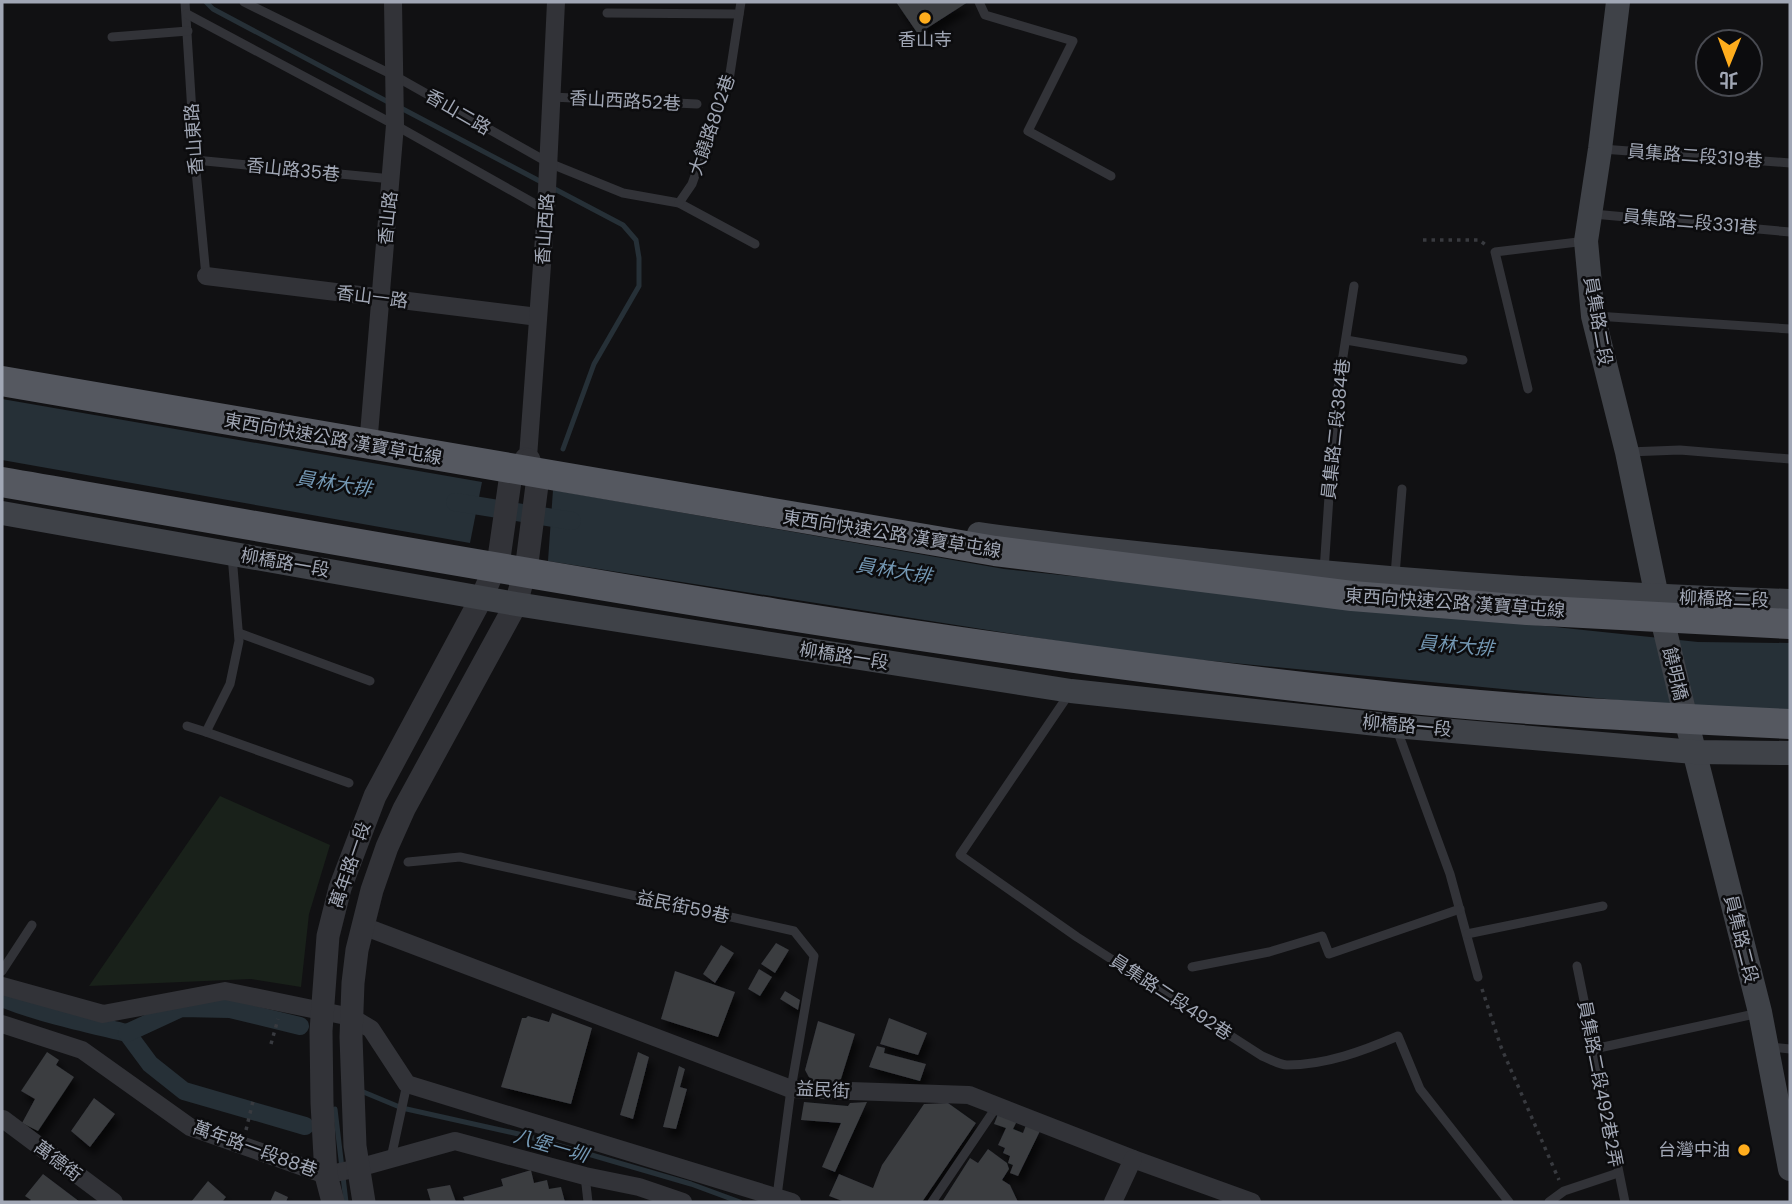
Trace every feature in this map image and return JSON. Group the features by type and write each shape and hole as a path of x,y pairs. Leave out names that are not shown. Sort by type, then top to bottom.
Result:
{"highway":[{"name":"東西向快速公路 漢寶草屯線","path":"2,381 789,518 995,551 1352,596 1527,610 1790,624"},
{"path":"2,482 796,618 988,646 1349,692 1536,708 1790,724"}],"main road":[{"name":"員集路二段","path":"1618,2 1586,241 1593,316 1627,452 1666,637"},
{"path":"2,368 369,434 528,457 810,508 996,536 1324,573 1657,597"},
{"name":"柳橋路一段","path":"2,513 516,604 1071,691 1395,726 1694,752"},
{"name":"柳橋路二段","path":"1657,597 1790,601"},
{"name":"饒明橋","path":"1666,637 1684,711"},
{"name":"員集路二段","path":"1684,711 1760,1012 1779,1048 1790,1169"},
{"path":"1694,752 1790,753"}],"street":[{"name":"香山路","path":"369,434 395,125 393,2"},
{"name":"香山西路","path":"528,457 549,163 556,2"},
{"name":"香山一路","path":"206,276 538,317"},
{"name":"萬年路一段","path":"333,1202 326,1175 324,1148 322,1021 328,936 340,888 356,841 381,784 482,597 499,558 510,481 528,457"},
{"name":"萬年路一段","path":"365,1202 357,1157 351,1027 354,972 363,926 379,869 404,809 516,604 527,563 537,485 528,457"},
{"name":"益民街","path":"363,926 791,1089 969,1095 1252,1202"},
{"path":"2,986 103,1014 225,991 322,1021 371,1030 407,1084 785,1199"},
{"name":"萬年路一段88巷","path":"2,1024 82,1050 190,1127 326,1175"},
{"name":"萬德街","path":"3,1119 114,1202"},
{"path":"326,1175 357,1157 391,1158 455,1141 585,1176 639,1187 682,1202"},
{"path":"1113,1202 1133,1159"}],"lane":[{"name":"香山東路","path":"185,2 195,160 206,276"},
{"name":"香山二路","path":"244,2 395,76 549,163 623,193 679,203 755,244"},
{"name":"大饒路802巷","path":"679,203 692,184 729,80 741,2"},
{"path":"979,2 985,15 1073,41 1028,131 1111,176"},
{"path":"607,13 739,14"},
{"path":"187,14 395,125 546,210"},
{"path":"113,37 188,31"},
{"name":"香山西路52巷","path":"552,97 697,104"},
{"name":"員集路二段319巷","path":"1600,149 1790,163"},
{"name":"香山路35巷","path":"195,160 392,179"},
{"name":"員集路二段331巷","path":"1589,213 1790,232"},
{"path":"1528,389 1495,252 1586,241"},
{"name":"員集路二段384巷","path":"1324,573 1335,407 1354,286"},
{"path":"1593,316 1790,329"},
{"path":"1346,340 1463,360"},
{"path":"1627,452 1680,450 1790,459"},
{"path":"1394,579 1402,489"},
{"path":"206,732 230,684 239,641 232,553"},
{"path":"239,633 370,681"},
{"name":"員集路二段492巷","path":"1071,691 960,855 1077,937 1262,1056 1285,1065 1309,1062 1351,1055 1398,1036 1420,1089 1509,1202"},
{"path":"187,726 349,783"},
{"path":"1395,726 1450,874 1478,977"},
{"name":"益民街59巷","path":"408,862 460,857 794,931 814,956 791,1089 785,1199"},
{"path":"1467,934 1603,906"},
{"path":"1192,967 1269,952 1322,936 1329,954 1460,909"},
{"path":"2,971 32,925"},
{"name":"員集路二段492巷2弄","path":"1577,966 1625,1202"},
{"path":"1594,1049 1760,1012"},
{"path":"391,1158 407,1084"},
{"path":"932,1202 978,1138 997,1106"},
{"path":"1549,1202 1564,1191 1618,1173"},
{"path":"585,1176 588,1202"}],"path":[{"path":"1423,240 1479,240 1495,252"},
{"path":"1478,977 1501,1047 1564,1191"},
{"path":"271,1044 278,1016"},
{"path":"246,1133 253,1101"}],"shaded area":[{"path":"220,796 330,845 309,914 301,987 251,979 89,986"}],"water":[{"path":"2,399 482,482 470,543 2,460"},
{"path":"553,490 1004,569 1698,642 1790,643 1790,714 1751,713 1140,654 548,561"}],"building":[{"name":"香山寺","path":"896,2 968,2 918,34"},
{"path":"776,943 789,950 775,973 761,964"},
{"path":"721,945 734,953 715,983 703,974"},
{"path":"759,969 772,977 760,996 748,989"},
{"path":"675,971 735,992 718,1037 661,1019"},
{"path":"785,991 800,1000 798,1010 780,999"},
{"path":"552,1013 592,1028 571,1104 501,1087 522,1018 528,1016 549,1022"},
{"path":"889,1018 927,1033 918,1055 880,1044"},
{"path":"818,1021 855,1034 840,1082 811,1081 805,1070"},
{"path":"877,1046 885,1048 884,1053 926,1064 920,1081 869,1067"},
{"path":"47,1052 59,1060 56,1065 74,1077 38,1131 22,1123 35,1099 21,1091"},
{"path":"638,1052 649,1057 633,1119 620,1115"},
{"path":"679,1066 685,1069 680,1087 687,1089 676,1129 663,1127"},
{"path":"94,1098 115,1114 90,1147 71,1131"},
{"path":"804,1102 848,1106 850,1103 867,1102 835,1172 822,1167 841,1123 801,1120"},
{"path":"948,1103 976,1123 922,1202 845,1202 829,1196 839,1174 873,1188 882,1165 924,1104"},
{"path":"998,1114 1017,1121 1013,1129 1023,1133 1026,1125 1040,1131 1018,1176 1010,1173 1013,1165 1008,1163 1010,1156 1003,1153 1005,1148 998,1145 1006,1128 994,1124"},
{"path":"988,1149 1007,1163 1009,1169 1002,1180 1010,1185 1018,1202 942,1202 970,1158 978,1163"},
{"path":"531,1170 534,1183 547,1180 549,1189 561,1187 565,1202 465,1202 463,1197 503,1186 501,1179"},
{"path":"43,1174 80,1202 29,1202 31,1200 25,1196"},
{"path":"208,1181 226,1197 222,1202 191,1202"},
{"path":"450,1185 456,1202 431,1202 427,1189"},
{"path":"275,1191 288,1197 286,1202 270,1202"}],"waterway":[{"path":"206,2 213,9 390,103"},
{"path":"399,107 623,225 636,240 639,286 594,364 563,449"},
{"name":"員林大排","path":"455,502 572,521"},
{"name":"八堡一圳","path":"2,998 79,1022 127,1033 150,1064 184,1091 305,1126"},
{"name":"八堡一圳","path":"127,1033 181,1008 230,1009 300,1026"},
{"name":"八堡一圳","path":"361,1091 402,1108 523,1135 691,1184 740,1202"},
{"path":"335,1109 346,1202"}],"place":[{"name":"香山寺","path":"925,18"},
{"name":"台灣中油","path":"1744,1150"}]}
